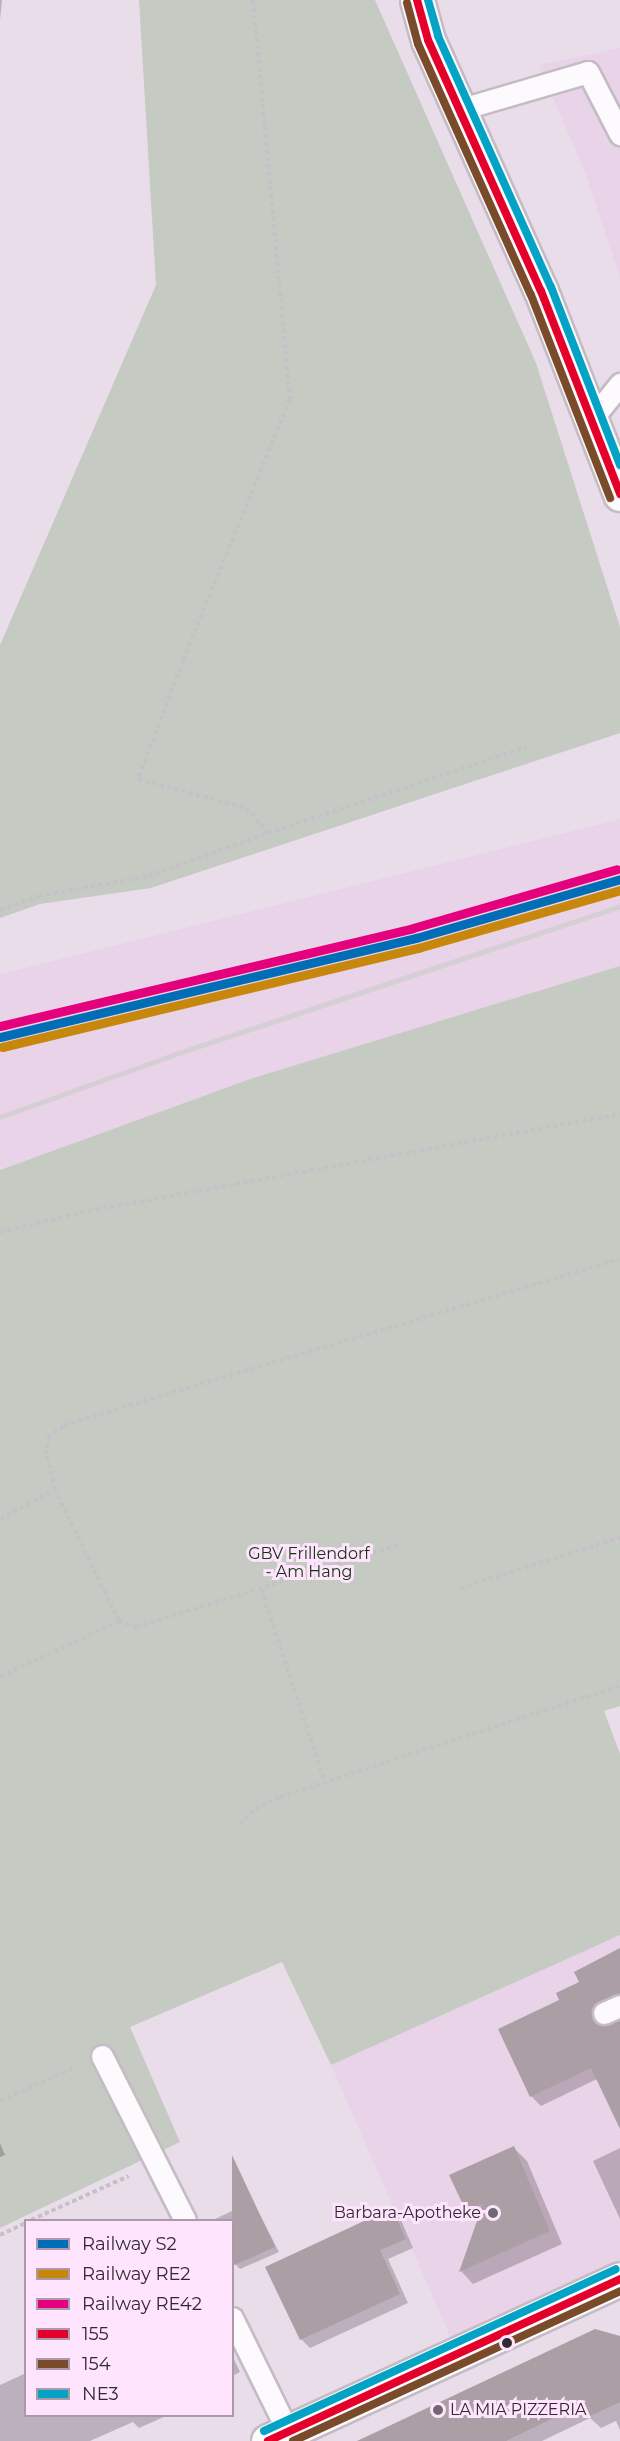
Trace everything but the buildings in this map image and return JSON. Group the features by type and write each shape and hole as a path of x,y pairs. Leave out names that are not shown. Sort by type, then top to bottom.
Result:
{"main road":[{"path":"417,0 428,40 541,291 620,494"},
{"path":"278,2437 620,2278"}],"lane":[{"path":"458,110 588,72 620,134"},
{"path":"590,421 620,384"},
{"path":"102,2056 185,2219"},
{"path":"234,2323 278,2437"}],"path":[{"path":"253,0 290,399 187,649 138,779 246,808 268,833"},
{"path":"0,910 39,896 148,876 268,833 526,747"},
{"path":"0,1232 88,1211 620,1114"},
{"path":"119,1621 55,1490 46,1455 48,1438 64,1425 620,1259"},
{"path":"0,1519 55,1490"},
{"path":"460,1588 620,1538"},
{"path":"0,1677 119,1621 137,1627 398,1545"},
{"path":"261,1589 325,1782"},
{"path":"240,1825 255,1809 325,1782 620,1686"},
{"path":"0,2101 102,2056"},
{"path":"33,2219 157,2162"},
{"path":"0,2235 24,2224"}],"shaded area":[{"path":"620,48 620,277 586,175 539,65"},
{"path":"620,819 620,968 253,1078 0,1170 0,974"},
{"path":"620,1935 620,2280 460,2359 331,2065"}],"green space":[{"path":"139,0 375,0 536,363 620,627 620,733 151,888 40,904 0,918 0,645 156,285"},
{"name":"GBV Frillendorf - Am Hang","path":"620,966 620,1706 604,1711 620,1754 620,1935 331,2065 282,1962 130,2027 180,2142 0,2228 0,1170 253,1078"}],"railway":[{"path":"0,1117 179,1053 620,906"}],"rail line":[{"name":"RE42","path":"0,1026 413,928 617,869"},
{"name":"S2","path":"0,1037 416,938 620,879"},
{"name":"RE2","path":"2,1047 418,948 620,890"}],"transit line":[{"name":"155","path":"417,0 428,40 541,291 620,494"},
{"name":"NE3","path":"428,0 438,36 551,287 620,465"},
{"name":"154","path":"407,3 418,44 531,295 610,498"},
{"name":"NE3","path":"264,2431 616,2269"},
{"name":"155","path":"268,2441 620,2279"},
{"name":"154","path":"293,2441 620,2291"}],"place":[{"name":"Barbara-Apotheke","path":"493,2213"},
{"name":"LA MIA PIZZERIA","path":"438,2410"}]}
